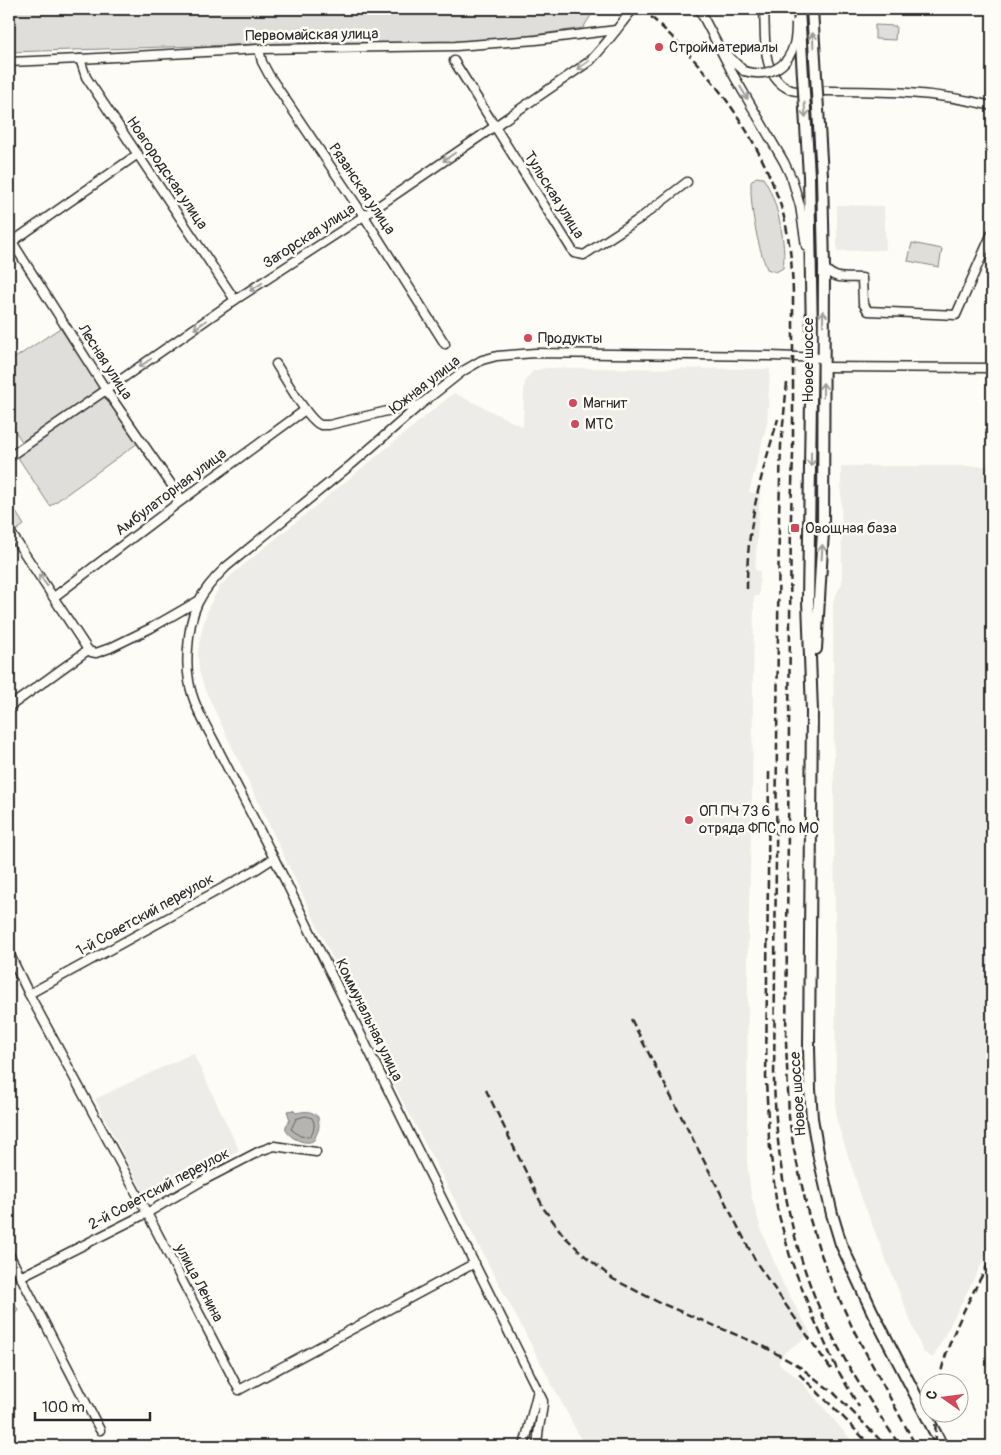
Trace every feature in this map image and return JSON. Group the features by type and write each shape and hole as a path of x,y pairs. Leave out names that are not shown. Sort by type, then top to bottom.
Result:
{"main road":[{"name":"Новое шоссе","path":"798,9 809,176 812,289 808,601 812,712 809,1064 812,1118 832,1214 841,1244 872,1311 942,1446"},
{"name":"Новое шоссе","path":"812,9 822,176 824,267 823,532 812,712"}],"street":[{"name":"Загорская улица","path":"9,456 235,300 364,216 590,61 604,48 634,9"},
{"path":"699,9 792,179 800,206 812,289"},
{"path":"764,9 768,65 773,75 787,88 798,91 917,93 973,101 992,106"},
{"path":"721,50 744,71 765,73 779,67 788,58 794,44 798,9"},
{"name":"Первомайская улица","path":"9,62 80,60 258,49 456,46 536,40 616,30"},
{"name":"Рязанская улица","path":"258,49 269,75 364,216 445,344"},
{"name":"Новгородская улица","path":"80,60 86,77 235,300"},
{"name":"Тульская улица","path":"454,61 574,253 584,254 590,252 639,219 687,182"},
{"path":"10,241 138,154"},
{"path":"823,286 834,277 862,278 863,303 868,311 956,315 992,233"},
{"name":"Лесная улица","path":"10,241 106,390 182,500"},
{"path":"824,267 834,277"},
{"name":"Южная улица","path":"198,601 213,580 226,567 352,464 420,405 463,371 482,360 498,356 536,353 771,356 812,358 823,362 992,368"},
{"path":"276,364 313,420 320,425 329,425 420,405"},
{"name":"Амбулаторная улица","path":"54,597 182,500 306,410"},
{"path":"9,530 91,652 96,653 110,648 151,628 198,601"},
{"name":"Коммунальная улица","path":"198,601 192,614 188,658 189,682 199,713 274,858 538,1390 543,1401 543,1411 537,1439 538,1446"},
{"path":"9,707 88,650"},
{"name":"1-й Советский переулок","path":"29,994 274,858"},
{"name":"улица Ленина","path":"9,953 239,1390 475,1263"},
{"name":"2-й Советский переулок","path":"20,1277 146,1213 260,1151 274,1146 316,1152"},
{"path":"9,1254 100,1430"},
{"path":"524,1446 538,1390"}],"shaded area":[{"path":"9,9 595,9 583,28 534,35 449,43 322,42 9,52"},
{"path":"875,25 896,26 895,40 875,39"},
{"path":"756,177 763,178 768,186 780,222 784,259 783,268 776,272 767,269 757,238 751,192 751,182"},
{"path":"837,205 884,206 886,250 837,251"},
{"path":"912,243 942,249 939,267 908,261"},
{"path":"60,328 102,391 23,443 9,422 9,362"},
{"path":"546,368 770,369 767,424 749,492 760,494 755,570 760,571 759,595 754,597 748,949 747,1162 751,1195 762,1232 783,1284 811,1334 785,1352 778,1363 799,1379 856,1446 579,1446 583,1443 383,1064 205,690 199,671 198,652 209,606 221,585 235,572 454,393 523,427 526,379 533,371"},
{"path":"106,395 138,443 50,506 17,456"},
{"path":"841,466 992,466 992,1244 933,1358 923,1352 862,1199 836,1118 833,601 842,583"},
{"path":"9,501 24,525 13,533 9,527"},
{"path":"193,1053 239,1150 147,1200 95,1099"},
{"path":"9,1299 18,1309 9,1325"}],"water":[{"path":"293,1110 296,1113 310,1112 318,1117 318,1131 311,1142 296,1139 286,1130 290,1120 287,1111"}],"railway":[{"path":"642,9 684,49 722,93 738,117 766,168 777,195 787,231 791,256 793,293 793,454 786,1041 789,1117 794,1150 808,1213 830,1278 853,1329 916,1446"},
{"path":"787,383 781,445 779,516 774,1081 779,1148 783,1181 797,1246 819,1308 849,1367 900,1446"},
{"path":"747,589 749,548 754,510 778,419"},
{"path":"769,772 766,1080 769,1139 777,1208 791,1260 813,1317 836,1367 859,1407"},
{"path":"631,1019 756,1262 833,1372"},
{"path":"486,1090 544,1209 564,1236 584,1255 613,1279 658,1302 763,1346 800,1367 834,1393 886,1446"},
{"path":"942,1372 954,1333 992,1257"},
{"path":"799,1374 871,1446"},
{"path":"935,1422 936,1446"}],"place":[{"name":"Стройматериалы","path":"659,47"},
{"name":"Продукты","path":"528,338"},
{"name":"Магнит","path":"573,403"},
{"name":"МТС","path":"575,424"},
{"name":"Овощная база","path":"795,528"},
{"name":"ОП ПЧ 73 6 отряда ФПС по МО","path":"689,820"}]}
